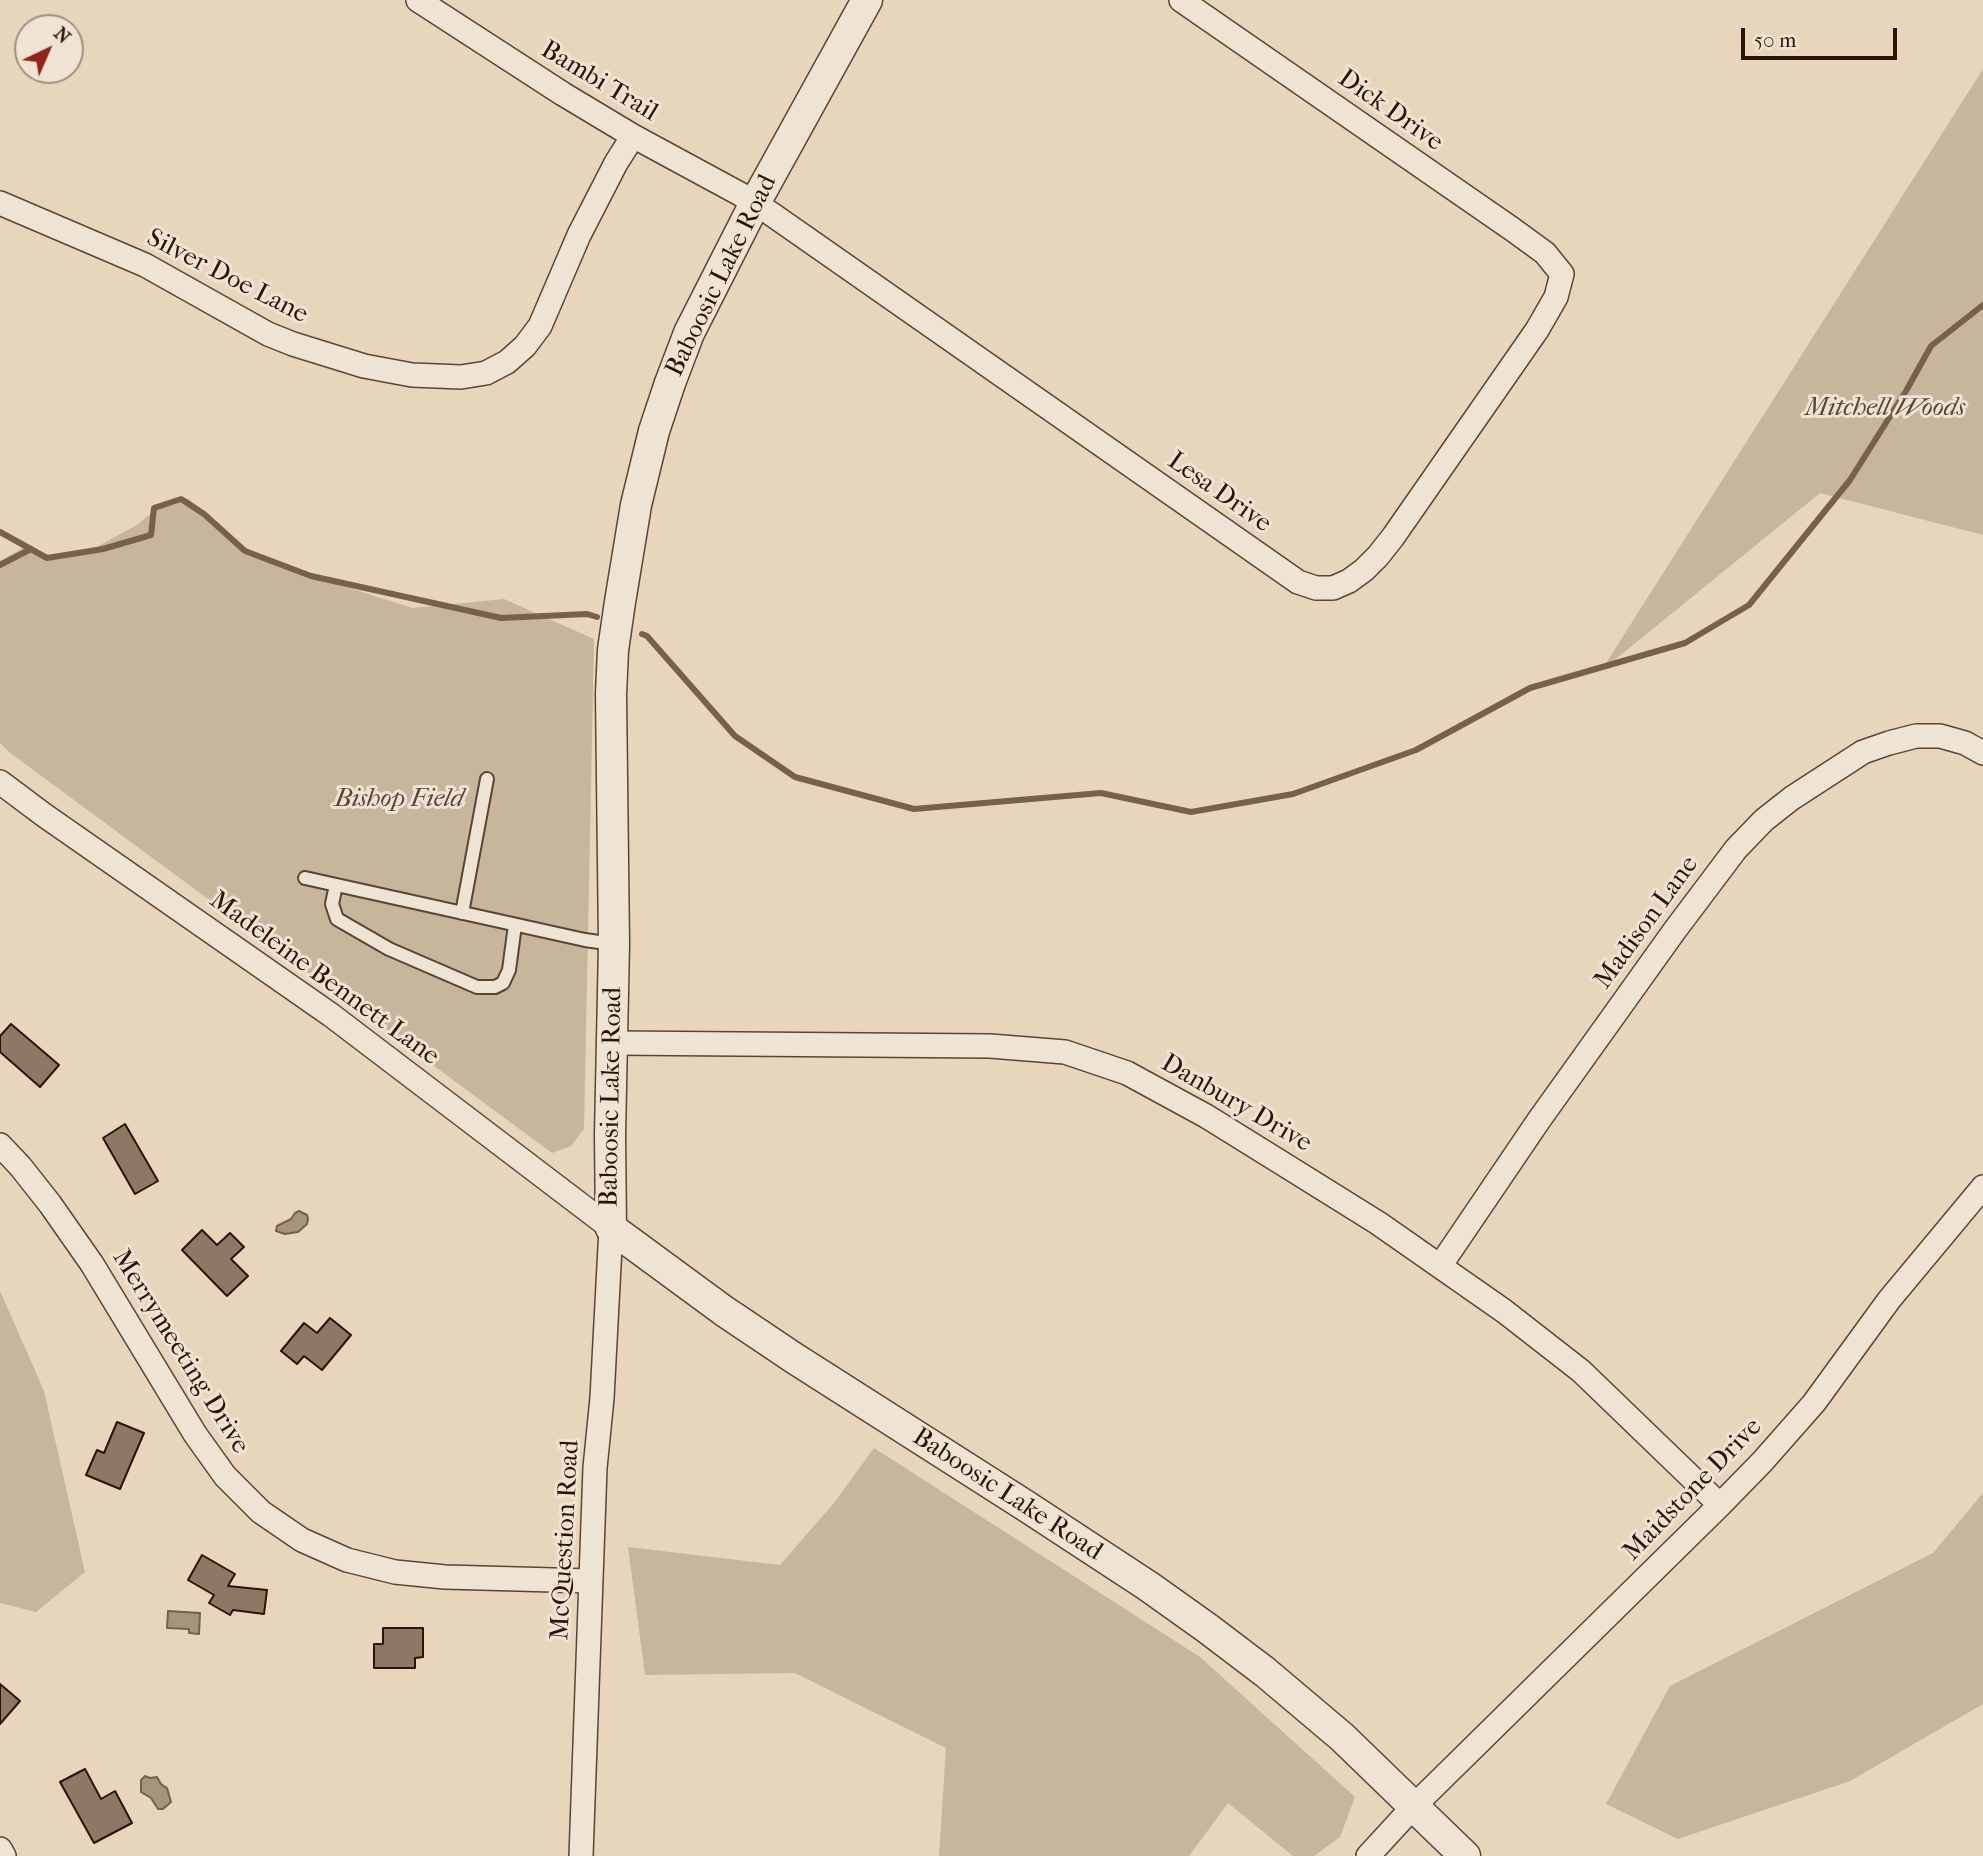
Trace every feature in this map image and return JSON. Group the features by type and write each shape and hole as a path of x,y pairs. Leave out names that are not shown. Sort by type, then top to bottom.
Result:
{"street":[{"name":"Bambi Trail","path":"418,0 521,68 633,136 755,203"},
{"name":"Baboosic Lake Road","path":"867,0 755,203 689,333 654,431 636,505 613,650 611,694 614,944 611,1228 724,1311 794,1358 1026,1506 1207,1628 1265,1672 1342,1737 1465,1856"},
{"name":"Dick Drive","path":"1181,0 1512,229 1545,253 1562,274"},
{"name":"Silver Doe Lane","path":"0,204 145,265 268,334 293,344 364,366 412,375 461,377 486,373 507,362 525,346 540,326 579,235 633,136"},
{"name":"Lesa Drive","path":"755,203 1278,569 1298,582 1316,588 1333,588 1349,582 1378,556 1537,330 1556,297 1562,274"},
{"name":"Madison Lane","path":"1440,1266 1539,1120 1675,930 1736,849 1764,820 1792,798 1863,752 1889,743 1916,736 1940,736 1965,743 1983,753"},
{"name":"Madeleine Bennett Lane","path":"0,782 331,1015 611,1228"},
{"name":"Danbury Drive","path":"613,1043 990,1046 1065,1052 1127,1073 1206,1116 1367,1216 1504,1311 1581,1371 1720,1505"},
{"name":"Merrymeeting Drive","path":"0,1145 50,1204 85,1254 195,1434 226,1476 261,1512 313,1545 347,1560 395,1572 445,1577 590,1581"},
{"name":"Maidstone Drive","path":"1368,1856 1414,1806 1720,1505 1814,1403 1889,1300 1983,1187"},
{"name":"McQuestion Road","path":"581,1856 595,1468 602,1398 611,1228"},
{"path":"0,1849 4,1856"}],"lane":[{"path":"462,913 487,779"},
{"path":"305,878 585,940 614,944"},
{"path":"336,885 332,904 337,919 389,949 477,986 495,988 503,983 509,970 515,925"}],"green space":[{"name":"Mitchell Woods","path":"1983,69 1983,535 1820,493 1601,671"},
{"name":"Bishop Field","path":"187,498 254,556 308,575 413,608 504,599 594,639 584,1129 571,1146 552,1153 0,743 0,561 23,548 51,557 89,551 137,525 165,502"},
{"path":"0,1291 44,1391 85,1572 36,1612 0,1603"},
{"path":"874,1448 1200,1657 1355,1797 1340,1837 1314,1856 1293,1856 1228,1803 1189,1856 939,1856 946,1748 795,1673 645,1675 628,1547 780,1565 834,1503"},
{"path":"1983,1493 1983,1704 1850,1781 1678,1839 1606,1804 1670,1686 1933,1553"}],"shaded area":[{"path":"299,1211 307,1215 308,1219 307,1224 298,1232 285,1234 276,1231 277,1226 291,1219"},
{"path":"168,1611 200,1613 199,1634 189,1633 189,1629 167,1628"},
{"path":"145,1776 157,1777 167,1788 171,1802 163,1809 158,1809 151,1798 141,1792 141,1780"}],"building":[{"path":"11,1024 59,1065 40,1087 0,1052 0,1036"},
{"path":"125,1124 158,1181 135,1194 103,1138"},
{"path":"202,1230 217,1245 230,1233 244,1247 231,1259 248,1276 227,1296 182,1250"},
{"path":"330,1318 351,1335 322,1370 304,1356 297,1364 281,1351 304,1323 317,1333"},
{"path":"117,1422 144,1433 120,1489 86,1475 97,1450 104,1453"},
{"path":"202,1555 235,1574 228,1586 267,1590 264,1614 233,1610 230,1615 209,1603 214,1595 188,1580"},
{"path":"383,1628 423,1628 423,1657 415,1658 415,1668 374,1668 374,1644 383,1644"},
{"path":"0,1684 20,1701 0,1724"},
{"path":"85,1769 101,1799 115,1791 132,1823 94,1843 60,1782"}],"waterway":[{"path":"642,634 647,636 735,736 795,777 914,809 1101,793 1191,812 1293,794 1416,750 1530,688 1685,643 1749,605 1850,480 1931,346 1983,305"},
{"path":"0,532 47,558 103,549 151,535 154,508 181,499 204,514 245,551 311,576 501,618 587,614 597,617"},
{"path":"0,565 31,549"}]}
